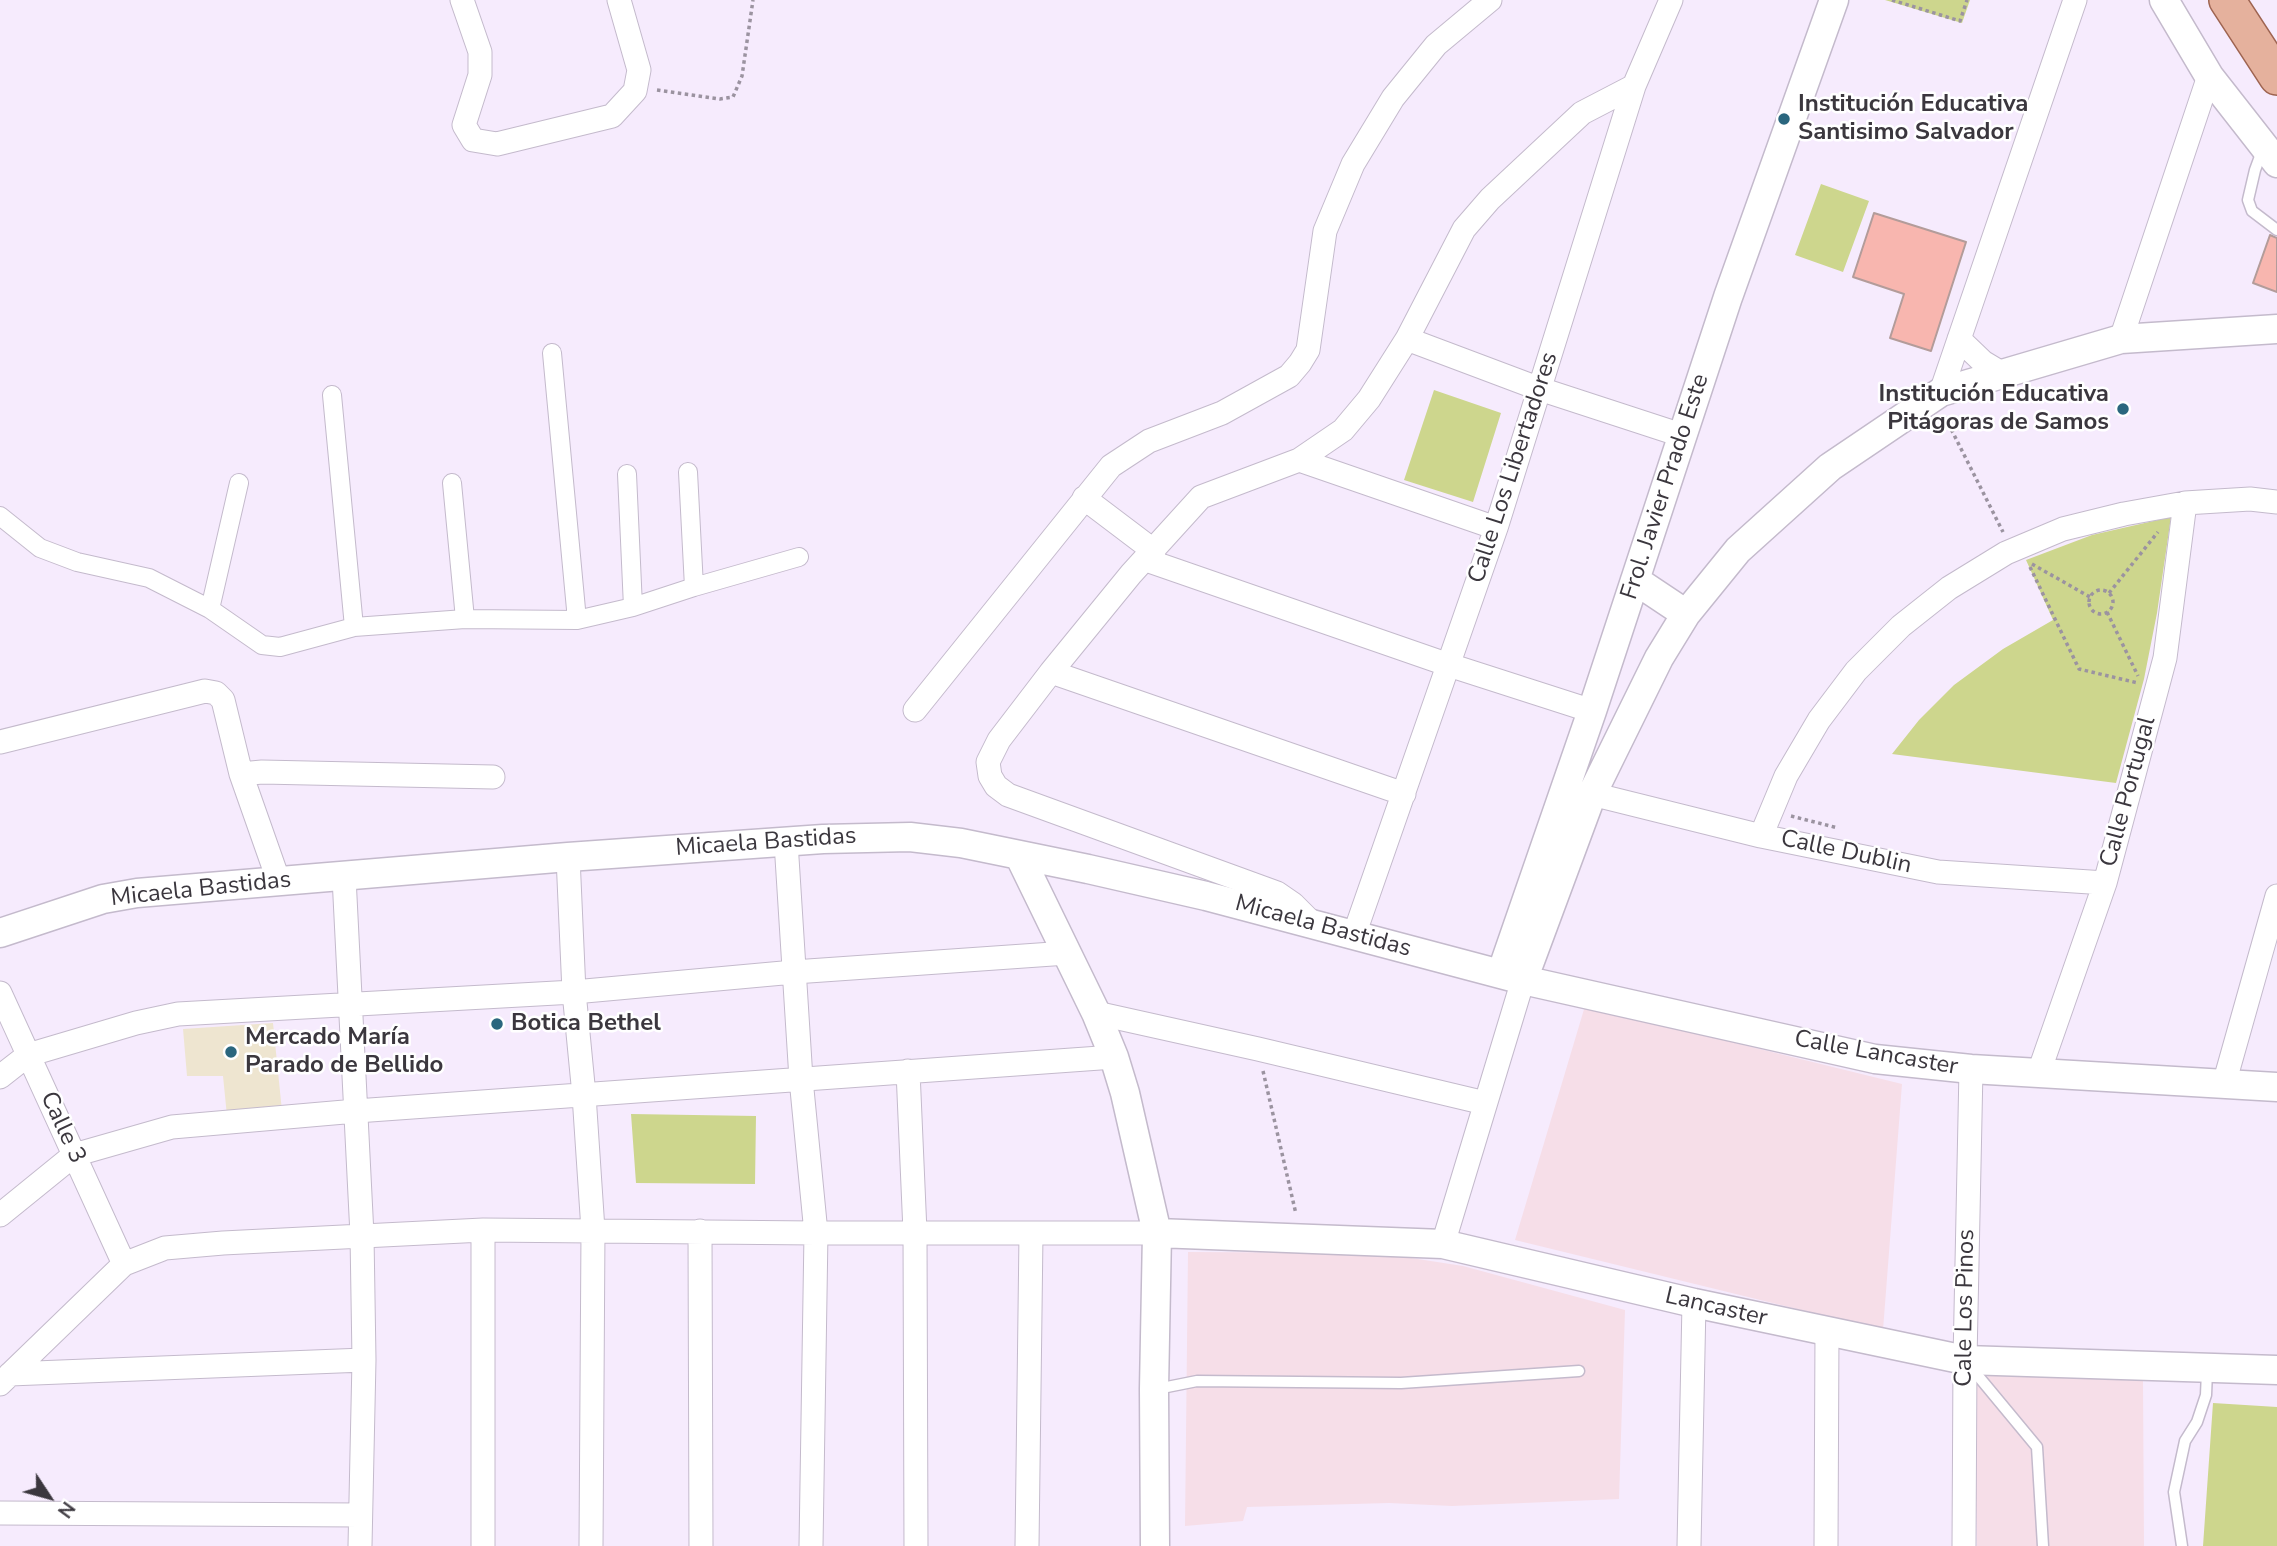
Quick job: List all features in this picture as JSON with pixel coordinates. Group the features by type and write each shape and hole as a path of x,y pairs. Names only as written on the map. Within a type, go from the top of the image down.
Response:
{"main road":[{"path":"2227,0 2277,77"}],"street":[{"path":"462,0 480,52 480,75 464,125 473,140 497,144 612,116 635,91 639,70 619,0"},
{"path":"915,709 1111,466 1149,441 1222,413 1289,376 1300,363 1308,350 1325,231 1353,164 1393,98 1436,46 1490,0"},
{"name":"Calle Los Libertadores","path":"1354,935 1496,528 1634,86 1671,0"},
{"name":"Frol. Javier Prado Este","path":"1512,977 1591,711 1728,297 1834,0"},
{"path":"1938,394 2075,0"},
{"path":"2164,0 2209,76 2270,155"},
{"path":"2121,339 2209,76"},
{"path":"1313,924 1293,904 1277,893 1007,795 996,786 990,776 988,762 999,740 1051,672 1131,574 1150,556 1200,497 1299,460 1343,430 1368,399 1407,339 1464,229 1490,198 1582,113 1634,86"},
{"path":"1443,1244 1485,1103 1512,977 1592,794 1660,658 1686,614 1738,550 1830,467 1938,394 2121,339 2277,329"},
{"path":"1407,339 1541,389 1684,436"},
{"path":"1959,339 1983,362 2003,374"},
{"path":"552,353 577,620"},
{"path":"332,395 355,627"},
{"path":"1299,460 1496,528"},
{"path":"688,472 694,587"},
{"path":"627,474 633,607"},
{"path":"210,609 239,483"},
{"path":"452,483 466,619"},
{"path":"1084,498 1150,556 1449,665 1591,711"},
{"path":"1761,836 1786,776 1819,720 1856,671 1901,626 1949,588 2012,550 2063,530 2124,514 2185,503 2250,499 2277,502"},
{"name":"Calle Portugal","path":"2039,1072 2105,883 2165,658 2185,503"},
{"path":"0,516 40,548 77,562 149,578 210,609 262,645 280,647 355,627 466,619 577,620 633,607 799,557"},
{"path":"1635,580 1686,614"},
{"path":"1051,672 1404,794"},
{"path":"0,742 205,691 216,693 223,700 241,774 279,882"},
{"path":"241,774 262,772 493,777"},
{"name":"Calle Dublin","path":"1592,794 1761,836 1938,872 2105,883"},
{"name":"Micaela Bastidas","path":"0,933 103,899 137,894 568,857 864,837 910,837 961,843 1206,896 1512,977"},
{"path":"786,842 801,1079 816,1233 811,1546"},
{"path":"1019,855 1096,1013 1114,1057 1125,1093 1157,1233 1155,1546"},
{"path":"568,857 574,992 593,1230 591,1546"},
{"path":"344,877 362,1235 364,1360 360,1546"},
{"path":"2224,1084 2273,921 2277,896"},
{"path":"0,1077 29,1055 136,1023 178,1014 574,992 794,972 1067,953"},
{"name":"Calle Lancaster","path":"1512,977 1875,1059 1971,1069 2277,1087"},
{"name":"Calle 3","path":"0,993 124,1264"},
{"path":"1096,1013 1485,1103"},
{"path":"0,1215 74,1155 172,1127 356,1111 1114,1057"},
{"name":"Cale Los Pinos","path":"1964,1546 1971,1069"},
{"path":"908,1071 915,1232 916,1546"},
{"path":"5,1379 124,1264 165,1248 483,1230 1157,1233"},
{"path":"483,1230 483,1546"},
{"path":"700,1231 701,1546"},
{"name":"Lancaster","path":"1157,1233 1443,1244 1694,1303 1965,1360 2277,1370"},
{"path":"1027,1546 1031,1234"},
{"path":"1689,1546 1694,1303"},
{"path":"1826,1546 1827,1332"},
{"path":"5,1379 364,1360"},
{"path":"0,1513 360,1515"}],"lane":[{"path":"2270,155 2255,170 2248,200 2252,211 2277,230"},
{"path":"1965,1360 2037,1447 2043,1546"},
{"path":"2182,1546 2174,1492 2185,1441 2197,1422 2206,1395 2208,1368"},
{"path":"1154,1389 1197,1381 1401,1382 1579,1370"}],"path":[{"path":"635,91 664,90 720,99 733,97 742,76 753,0"},
{"path":"1892,0 1960,21 1968,0"},
{"path":"1938,394 2012,550"},
{"path":"2109,593 2185,503"},
{"path":"2090,597 2028,561 2079,669 2142,683 2107,612"},
{"path":"2100,589 2109,593 2113,601 2112,607 2107,612 2095,612 2089,602 2090,597 2100,589"},
{"path":"1788,810 1788,816 1847,830"},
{"path":"1258,1049 1301,1239"}],"shaded area":[{"path":"1585,1006 1902,1084 1883,1330 1515,1240"},
{"name":"Mercado María Parado de Bellido","path":"273,1023 282,1111 227,1116 223,1076 187,1076 183,1029"},
{"path":"1188,1252 1379,1253 1463,1266 1625,1310 1619,1499 1452,1506 1389,1503 1247,1507 1243,1521 1185,1526"},
{"path":"1992,1373 2143,1381 2144,1546 1977,1546 1974,1386"}],"green space":[{"path":"1885,0 1970,0 1962,23"},
{"path":"1821,184 1869,201 1843,272 1795,255"},
{"path":"1434,390 1501,413 1473,502 1404,480"},
{"path":"2171,517 2144,679 2116,783 1892,754 1919,720 1954,685 2003,649 2053,620 2026,560 2092,535"},
{"path":"631,1114 756,1116 755,1184 636,1183"},
{"path":"2213,1403 2277,1407 2277,1546 2203,1546"}],"building":[{"path":"1874,213 1966,242 1931,351 1890,338 1904,294 1853,277"},
{"path":"2270,235 2277,238 2277,292 2253,283"}],"place":[{"name":"Institución Educativa Santisimo Salvador","path":"1784,119"},
{"name":"Institución Educativa Pitágoras de Samos","path":"2123,409"},
{"name":"Botica Bethel","path":"497,1024"},
{"name":"Mercado María Parado de Bellido","path":"231,1052"}]}
